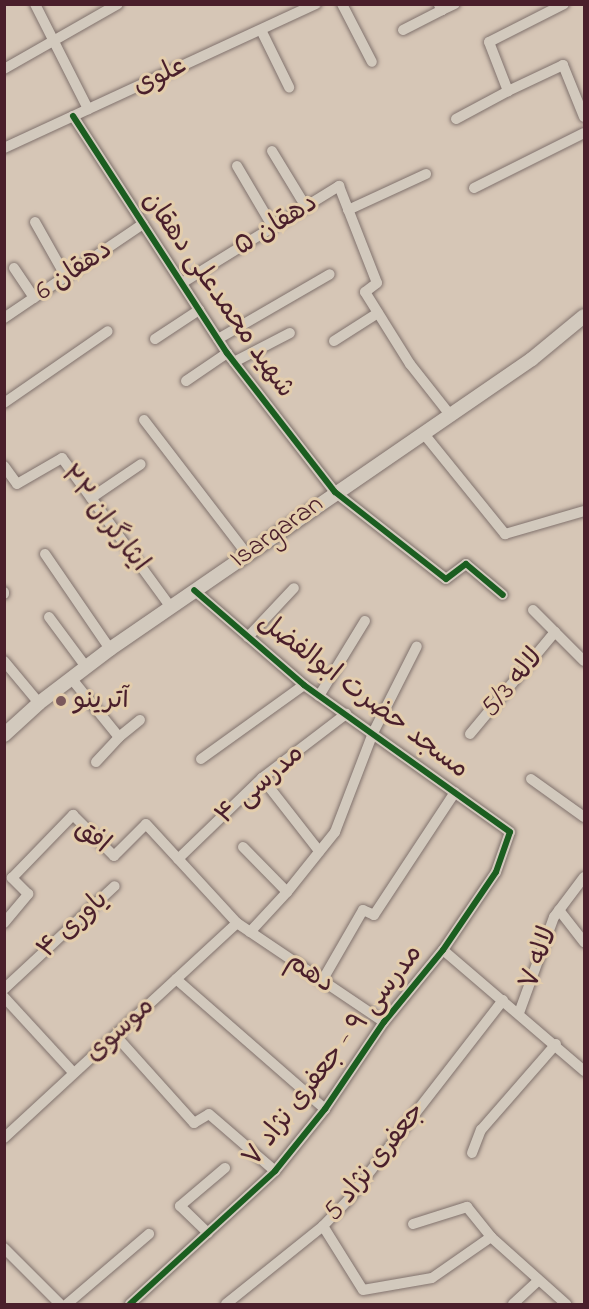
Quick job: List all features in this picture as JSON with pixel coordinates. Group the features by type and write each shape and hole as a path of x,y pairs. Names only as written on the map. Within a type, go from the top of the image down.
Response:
{"main road":[{"name":"Isargaran","path":"4,735 39,703 110,649 335,492 451,416 532,359 585,316"}],"street":[{"path":"35,4 88,110"},
{"path":"4,69 118,4"},
{"name":"علوی","path":"4,148 316,4"},
{"path":"342,4 372,62"},
{"path":"403,30 440,7 455,4"},
{"path":"508,91 489,42 564,4"},
{"path":"261,30 289,87"},
{"path":"456,118 563,64 585,117"},
{"name":"شهید محمدعلی دهقان","path":"73,116 218,339 335,492 446,579 466,564 503,595"},
{"path":"474,188 585,132"},
{"path":"272,151 306,207"},
{"path":"237,166 273,227"},
{"path":"426,174 348,210 377,284 365,292 410,364 451,416"},
{"name":"دهقان ۵","path":"182,284 339,186 348,210"},
{"path":"35,222 66,277"},
{"name":"دهقان 6","path":"4,318 143,224"},
{"path":"14,267 34,298"},
{"path":"218,339 330,274"},
{"path":"155,339 199,310"},
{"path":"334,340 378,313"},
{"path":"4,403 108,331"},
{"path":"186,381 231,357 290,333"},
{"path":"144,420 246,553"},
{"path":"424,434 505,534 585,511"},
{"name":"ایثارگران ۲۲","path":"4,466 16,484 62,458 170,606"},
{"path":"91,498 141,464"},
{"path":"45,554 110,649"},
{"path":"248,637 294,588"},
{"name":"مسجد حضرت ابوالفضل","path":"194,590 319,696 510,832"},
{"path":"533,610 585,661"},
{"path":"49,617 86,667"},
{"path":"319,696 365,621"},
{"name":"لاله 5/3","path":"470,734 555,632"},
{"path":"373,733 417,646"},
{"path":"4,661 39,703"},
{"path":"71,678 119,736"},
{"path":"201,759 304,684"},
{"name":"مدرسی ۴","path":"178,859 262,778 346,714"},
{"path":"96,762 119,736 140,720"},
{"name":"مسجد حضرت ابوالفضل","path":"250,932 287,892 334,832 373,733"},
{"path":"262,778 319,851"},
{"path":"531,779 585,817"},
{"path":"322,981 363,910 374,915 455,792"},
{"name":"افق","path":"4,923 28,894 12,878 73,815 114,856 146,824 237,923"},
{"name":"مدرسی ۹ - جعفری نژاد ۷","path":"130,1305 274,1171 325,1109 384,1022 443,950 496,872 510,832"},
{"path":"243,846 287,892"},
{"name":"لاله ۷","path":"519,1013 554,917 585,877"},
{"name":"یاوری ۴","path":"4,989 115,886"},
{"path":"559,910 585,942"},
{"name":"دهم","path":"237,923 384,1022"},
{"name":"موسوی","path":"4,1138 237,923"},
{"path":"443,950 585,1071"},
{"path":"176,979 325,1109"},
{"path":"4,997 73,1072"},
{"name":"جعفری نژاد 5","path":"226,1305 323,1226 348,1200 503,1000"},
{"path":"116,1036 194,1123 209,1114 274,1171"},
{"path":"472,1153 481,1130 556,1044"},
{"path":"208,1233 180,1206 225,1168"},
{"path":"413,1224 467,1207 491,1237 566,1305"},
{"path":"323,1226 363,1290 432,1278 491,1237"},
{"path":"67,1305 149,1234"},
{"path":"4,1248 60,1305"},
{"path":"513,1305 538,1281"}],"cycle path":[{"path":"73,116 227,353 335,492 446,579 466,564 503,595"},
{"path":"130,1304 275,1171 325,1109 384,1022 443,950 496,872 510,832 304,685 194,590"}],"place":[{"name":"آترینو","path":"61,701"}]}
